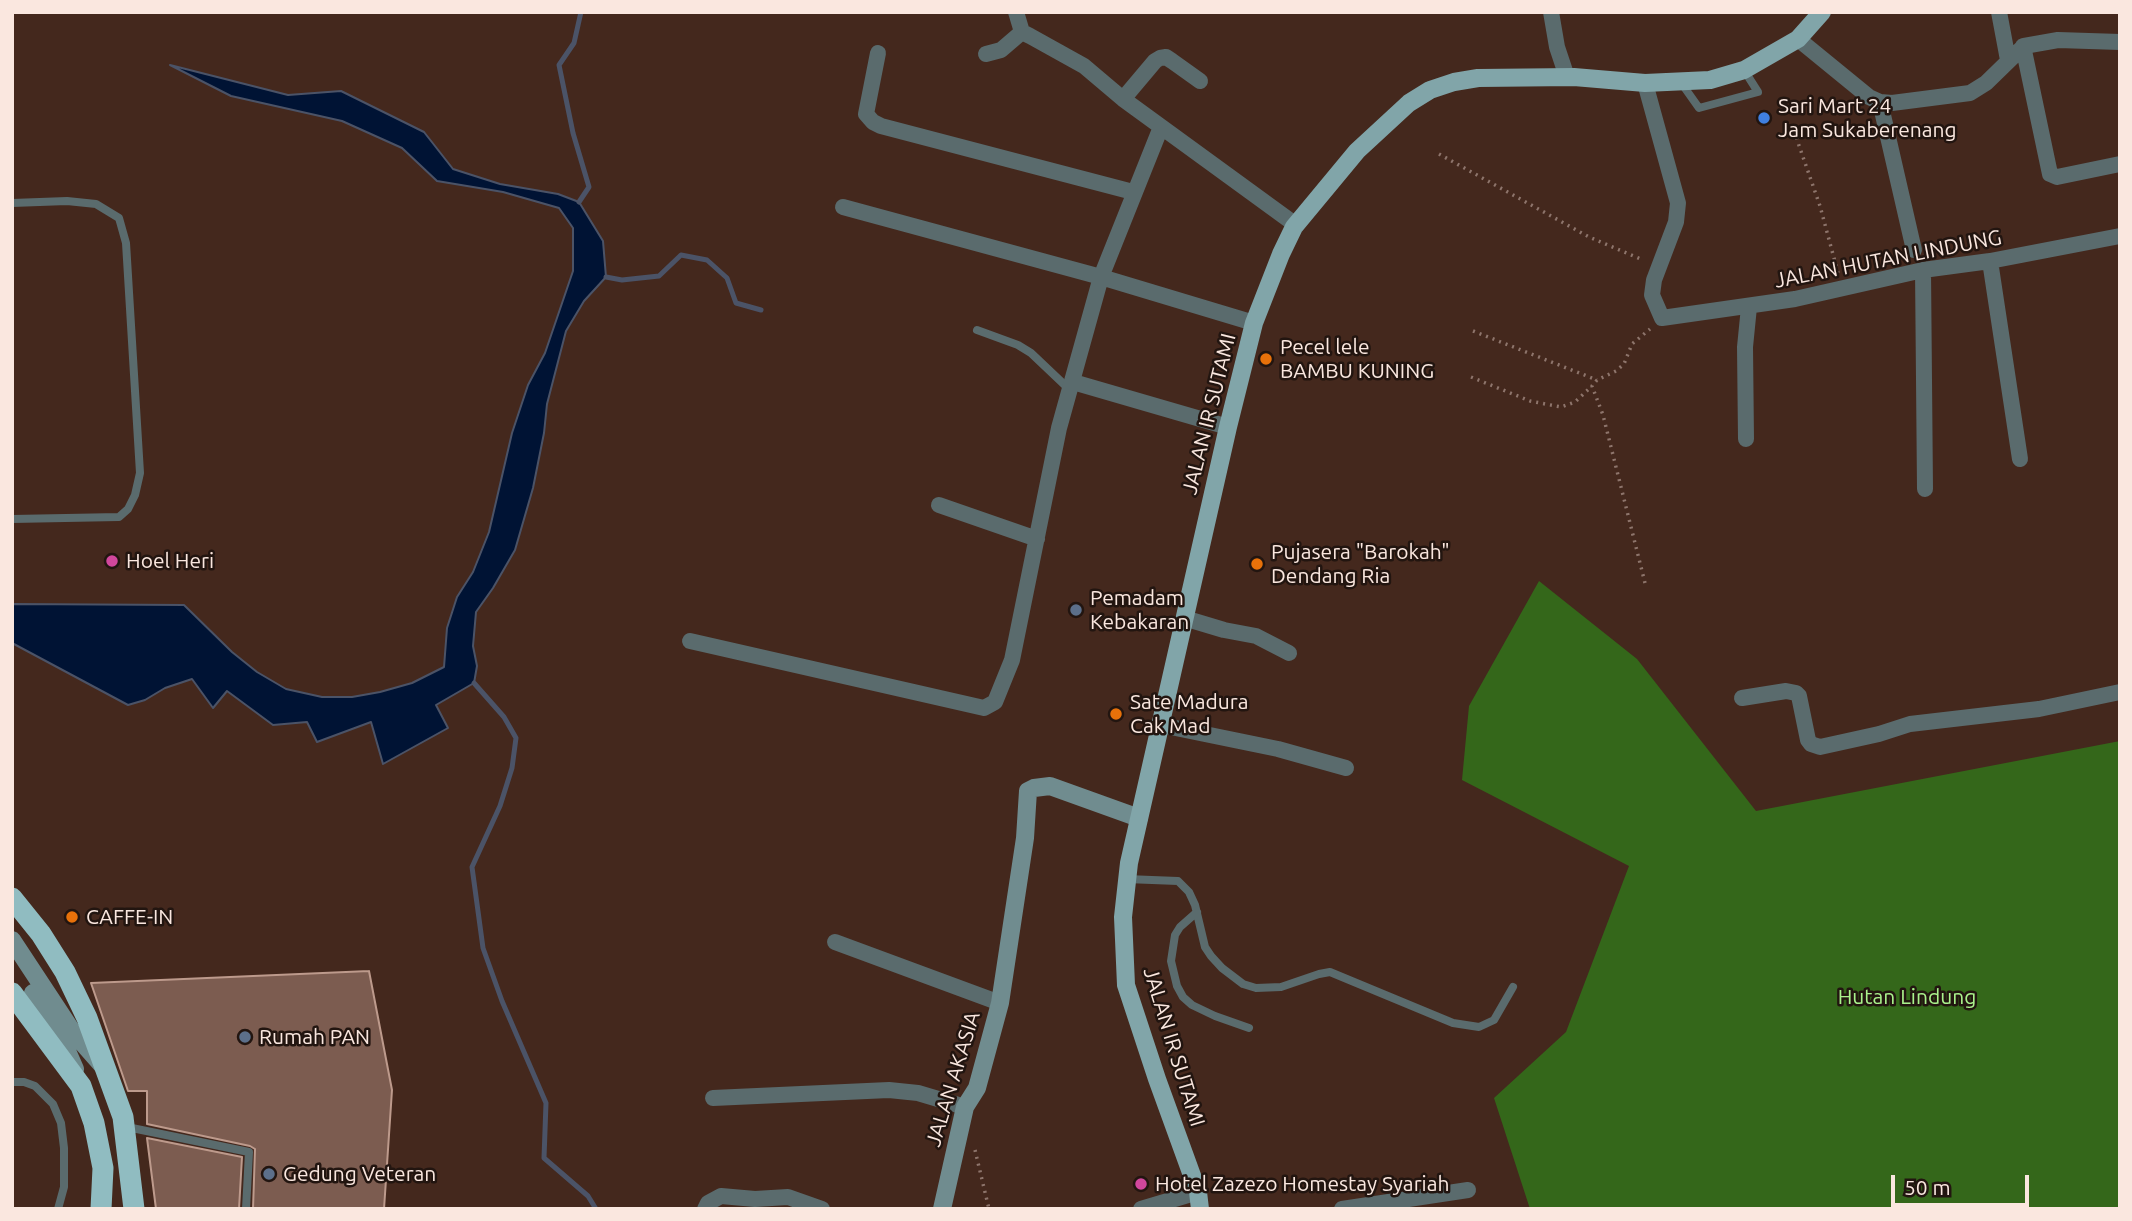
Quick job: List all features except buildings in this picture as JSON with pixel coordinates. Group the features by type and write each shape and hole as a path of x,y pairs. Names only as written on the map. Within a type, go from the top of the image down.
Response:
{"highway":[{"path":"12,898 41,934 65,972 87,1018 124,1127 134,1209"},
{"path":"12,993 81,1086 94,1123 103,1168 101,1209"}],"main road":[{"name":"JALAN IR SUTAMI","path":"1199,1200 1126,985 1122,916 1126,879 1139,818 1254,323 1281,254 1296,225 1357,151 1409,103 1430,90 1478,78 1567,77 1645,83 1710,80 1744,70 1798,39 1822,12"}],"street":[{"path":"1016,12 1022,33 1084,66 1123,99 1296,225"},
{"path":"1550,12 1567,77"},
{"path":"1999,12 2008,60"},
{"path":"986,54 1001,50 1022,33"},
{"path":"1798,39 1869,97 1892,103 1970,93 1986,83 2023,47 2058,40 2120,41"},
{"path":"2023,47 2050,174 2057,177 2120,164"},
{"path":"878,53 866,114 873,122 1133,192"},
{"path":"1123,99 1160,58 1166,57 1200,81"},
{"path":"1645,83 1678,203 1676,222 1658,265 1652,295 1662,318"},
{"path":"1880,102 1914,250"},
{"path":"690,641 984,708 995,702 1012,660 1059,428 1101,277 1161,127"},
{"path":"843,207 1101,277 1254,323"},
{"name":"JALAN HUTAN LINDUNG","path":"1662,318 1749,307 1923,270 1990,261 2120,236"},
{"path":"1990,261 2020,459"},
{"path":"1923,270 1925,489"},
{"path":"1746,439 1745,347 1749,307"},
{"path":"1072,386 1228,427"},
{"path":"939,506 1037,539"},
{"path":"1184,618 1263,638 1289,653"},
{"path":"1742,698 1786,691 1796,693 1799,696 1808,740 1820,747 1910,724 2039,709 2120,692"},
{"path":"1161,725 1278,749 1346,768"},
{"name":"JALAN AKASIA","path":"942,1209 965,1107 977,1088 1000,1003 1026,838 1028,792 1034,788 1050,786 1139,818"},
{"path":"12,940 72,1031 103,1067"},
{"path":"835,942 1000,1003"},
{"path":"12,961 61,1037 81,1086"},
{"path":"713,1098 889,1090 918,1093 965,1107"},
{"path":"1342,1209 1468,1190"},
{"path":"705,1209 708,1203 721,1196 755,1199 788,1197 822,1209"},
{"path":"1141,1209 1199,1200"}],"lane":[{"path":"1681,82 1699,107 1758,92 1744,70"},
{"path":"12,202 67,201 96,204 119,218 126,243 140,473 128,509 119,517 12,519"},
{"path":"977,330 1025,349 1072,386"},
{"path":"1126,879 1178,881 1189,892 1205,947 1211,956 1243,984 1256,988 1281,987 1330,972 1453,1023 1479,1027 1494,1020 1513,987"},
{"path":"1197,912 1175,935 1171,961 1177,986 1183,997 1192,1004 1215,1016 1249,1028"},
{"path":"12,1083 24,1082 35,1086 53,1104 61,1123 65,1187 58,1209"},
{"path":"124,1127 249,1152 246,1209"}],"path":[{"path":"1794,131 1820,206 1842,289"},
{"path":"1439,154 1589,237 1658,265"},
{"path":"1471,377 1530,401 1561,407 1575,402 1597,380 1624,364 1632,344 1662,318"},
{"path":"1473,331 1597,380"},
{"path":"1592,386 1603,415 1646,583"},
{"path":"974,1145 989,1209"}],"green space":[{"name":"Hutan Lindung","path":"1539,581 1637,659 1756,811 2120,741 2120,1209 1530,1209 1494,1098 1566,1032 1629,866 1462,780 1469,706"}],"water":[{"path":"170,65 288,95 341,91 424,132 453,169 500,184 558,194 579,202 603,241 606,277 584,301 566,331 547,404 533,488 515,550 476,612 473,646 477,666 474,683 436,705 448,728 383,764 371,722 317,742 307,722 273,725 227,691 213,708 192,679 128,705 12,643 12,604 184,605 232,652 257,672 286,689 322,697 352,697 380,692 412,683 444,667 447,628 457,597 473,572 489,532 512,433 528,385 545,353 573,271 573,228 559,208 503,192 437,181 402,148 342,121 231,96"}],"waterway":[{"path":"579,202 589,187 573,133 559,65 574,43 581,12"},
{"path":"606,277 622,280 659,276 681,255 707,260 727,278 736,303 761,310"},
{"path":"474,683 504,717 516,738 512,768 500,806 472,867 483,948 502,1001 546,1103 544,1158 588,1196 596,1209"}],"place":[{"name":"Sari Mart 24 Jam Sukaberenang","path":"1764,118"},
{"name":"Pecel lele BAMBU KUNING","path":"1266,359"},
{"name":"Hoel Heri","path":"112,561"},
{"name":"Pujasera \"Barokah\" Dendang Ria","path":"1257,564"},
{"name":"Pemadam Kebakaran","path":"1076,610"},
{"name":"Sate Madura Cak Mad","path":"1116,714"},
{"name":"CAFFE-IN","path":"72,917"},
{"name":"Rumah PAN","path":"245,1037"},
{"name":"Gedung Veteran","path":"269,1174"},
{"name":"Hotel Zazezo Homestay Syariah","path":"1141,1184"}]}
